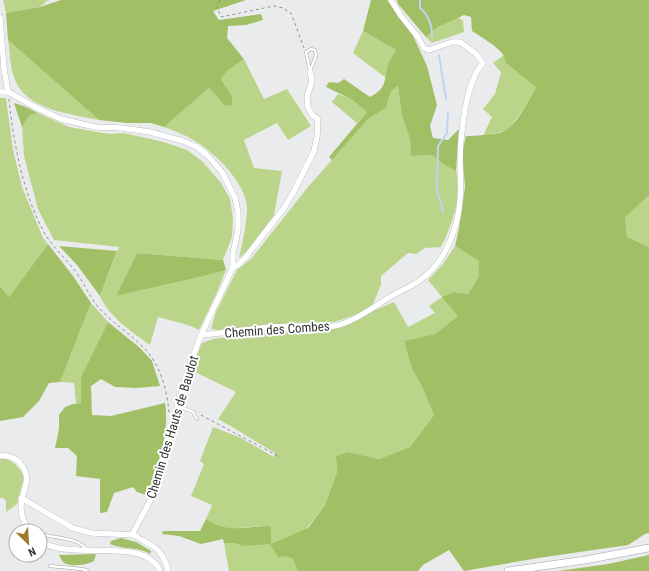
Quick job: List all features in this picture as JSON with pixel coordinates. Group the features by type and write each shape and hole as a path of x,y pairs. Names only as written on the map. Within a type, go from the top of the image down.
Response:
{"street":[{"name":"Chemin des Combes","path":"201,335 271,327 334,326 361,315 420,280 434,268 444,254 455,230 460,199 461,134 471,84 478,69 484,63 475,53 460,42 452,42 429,50 424,48 414,32 401,16 392,0"},
{"path":"0,17 4,69 8,92"},
{"path":"0,92 8,92 61,119 95,127 121,128 150,132 183,141 197,147 207,155 222,172 235,198 238,212 238,230 233,253 233,267 238,265 245,258 284,208 314,151 317,138 318,119 312,115 308,107 307,96 312,81 310,71"},
{"name":"Chemin des Hauts de Baudot","path":"135,535 133,533 154,492 188,367 201,335 233,267"},
{"path":"0,456 7,455 12,457 25,471 27,478 26,485 21,498 21,510 25,523"},
{"path":"21,498 73,528 91,533 135,535 154,547 161,555 168,571"},
{"path":"48,546 144,554 158,566 160,571"},
{"path":"508,571 584,560 649,548"}],"lane":[{"path":"311,49 315,50 316,56 310,71 306,52 311,49"},
{"path":"178,406 193,412 197,419"},
{"path":"48,536 76,541 82,544 86,550"},
{"path":"50,566 76,568 88,571"}],"path":[{"path":"220,0 217,7 221,17 274,6 283,8 291,13 306,52"},
{"path":"8,92 20,165 25,186 38,220 54,247 74,270 108,319 143,347 154,360 168,398 169,414"},
{"path":"193,412 232,430 278,456"}],"green space":[{"path":"3,0 50,0 40,7 6,13"},
{"path":"61,0 246,0 213,11 219,20 261,14 263,20 246,25 228,26 227,38 244,59 227,71 221,79 232,96 232,105 225,106 209,88 164,127 151,123 127,123 99,120 8,40 6,13 40,7"},
{"path":"371,0 387,0 413,36 427,66 437,105 430,126 433,138 448,140 459,129 456,171 443,164 432,155 411,156 410,139 402,116 398,86 391,91 386,108 368,119 332,160 329,157 367,112 351,99 326,87 329,82 338,83 344,79 370,97 375,94 384,84 388,65 396,50 363,31"},
{"path":"397,0 649,0 649,195 625,218 627,237 649,247 649,533 628,545 538,558 464,571 449,550 423,565 418,571 299,571 297,570 293,559 285,556 278,557 270,544 242,546 235,543 224,543 223,539 201,544 179,536 162,534 163,531 200,531 206,519 214,524 230,528 271,526 271,544 308,528 325,505 337,472 336,456 348,452 379,459 410,447 434,415 422,387 412,369 404,341 435,334 458,316 442,297 454,292 468,294 479,276 479,261 455,246 465,187 462,152 466,136 500,133 508,129 520,115 536,87 505,62 505,58 502,53 490,42 472,31 471,17 464,15 438,27 426,37 398,4"},
{"path":"458,17 463,21 464,32 432,43 426,37 438,27"},
{"path":"363,31 396,50 389,64 386,78 353,53"},
{"path":"8,40 99,120 50,109 38,104 28,97 19,88 14,77"},
{"path":"504,55 536,87 524,109 508,130 483,136 492,117 483,109 495,94 501,72 493,63"},
{"path":"244,59 264,99 287,89 311,126 288,140 277,123 244,140 254,168 282,171 274,215 246,252 239,258 247,217 247,206 241,187 228,169 212,153 188,137 164,127 209,88 225,106 232,96 221,79 227,71"},
{"path":"398,86 402,116 410,139 411,156 432,155 443,164 456,171 458,185 457,202 450,226 441,247 425,248 416,254 408,253 381,276 381,284 373,304 359,314 334,322 290,323 218,330 211,329 216,312 237,270 251,259 308,187 368,119 386,108 391,91"},
{"path":"338,94 351,99 367,112 357,123 332,102"},
{"path":"0,98 6,98 13,150 22,187 43,238 48,244 9,297 0,286"},
{"path":"14,103 38,113 29,116 22,127"},
{"path":"38,113 69,127 109,134 123,133 160,141 187,150 203,162 221,183 230,199 233,219 232,237 223,260 137,253 116,296 226,270 199,330 188,325 158,317 150,345 115,317 104,304 100,296 119,247 54,240 38,209 24,156 22,127 29,116"},
{"path":"649,195 649,247 627,237 625,218"},
{"path":"48,244 73,276 91,303 60,382 49,383 39,401 23,417 0,421 0,286 9,297"},
{"path":"59,246 117,251 100,296 77,265"},
{"path":"455,246 479,261 479,276 468,294 454,292 458,316 435,334 404,341 412,369 422,387 434,415 410,447 379,459 348,452 336,456 337,472 325,505 285,556 293,559 297,570 299,571 229,571 224,543 235,543 242,546 271,526 230,528 214,524 206,519 212,505 191,496 204,464 200,461 213,427 241,438 274,457 275,453 218,419 236,392 191,370 202,343 213,339 260,332 331,329 360,319 373,311 394,302 408,327 435,313 429,306 442,297 428,280 443,264"},
{"path":"137,253 223,260 226,270 116,296"},
{"path":"91,303 108,322 81,377 81,403 76,403 74,383 60,382"},
{"path":"108,322 140,348 152,361 160,386 136,388 115,387 101,379 91,386 92,415 111,416 165,403 166,426 162,450 149,496 137,492 133,487 114,493 107,512 100,513 100,479 76,476 77,456 68,448 55,448 59,429 59,415 65,407 81,403 81,377"},
{"path":"0,458 15,464 24,477 17,504 6,512 6,501 3,498 0,498"},
{"path":"121,538 136,542 151,551 150,554 141,550 110,544 111,541"},
{"path":"96,554 94,561 87,564 78,565 69,565 65,563 59,555"},
{"path":"649,555 649,571 558,571 608,564"}],"waterway":[{"path":"420,0 420,8 428,17 431,25 432,37"},
{"path":"439,55 446,99"},
{"path":"443,211 437,190 438,146 447,133 448,112"}]}
